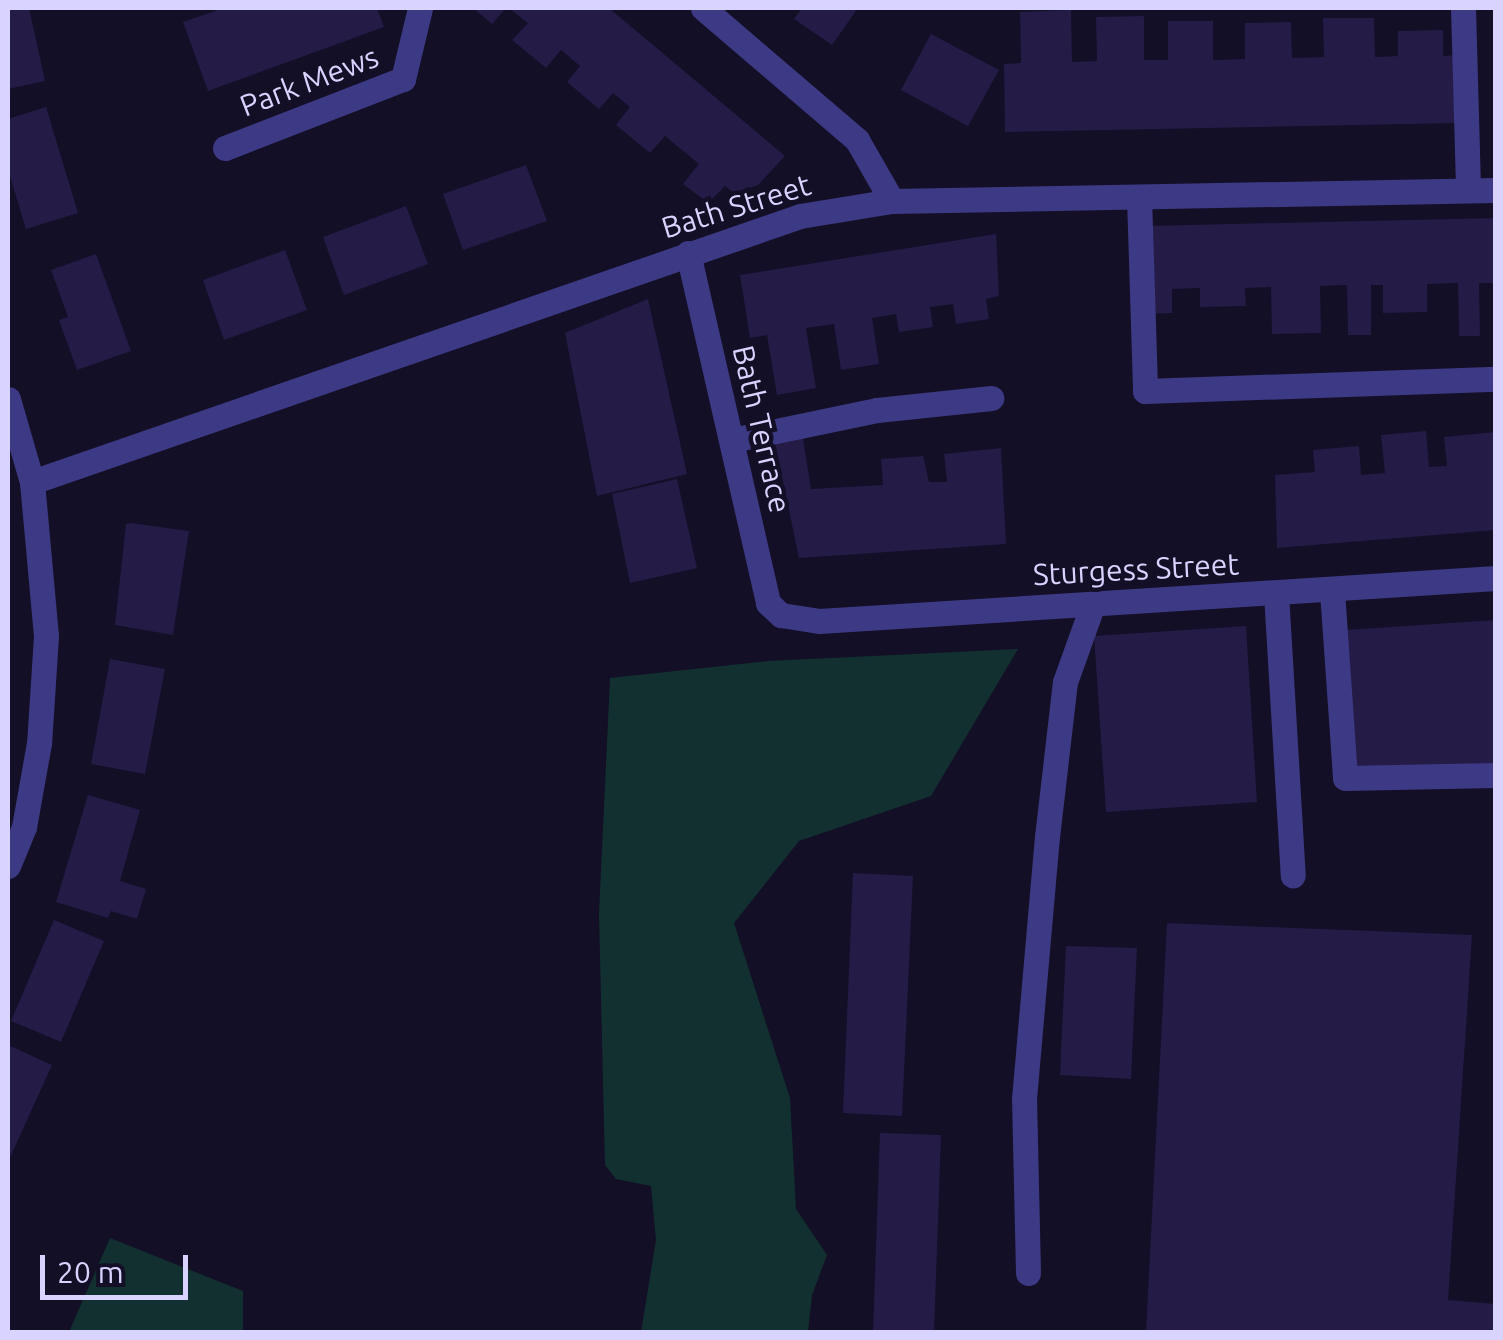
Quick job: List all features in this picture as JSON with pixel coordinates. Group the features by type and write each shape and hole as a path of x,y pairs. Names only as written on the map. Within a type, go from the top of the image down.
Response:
{"street":[{"name":"Park Mews","path":"225,148 403,79 420,8"},
{"path":"703,8 857,140 892,202"},
{"path":"1463,8 1468,190"},
{"name":"Bath Street","path":"32,482 800,216 892,202 1496,190"},
{"path":"1139,197 1145,391 1496,379"},
{"name":"Bath Terrace","path":"688,252 768,602 782,615"},
{"path":"8,398 32,482 46,636 39,743 24,826 8,866"},
{"path":"732,440 877,410 991,398"},
{"name":"Sturgess Street","path":"782,615 819,621 1496,578"},
{"path":"1332,591 1345,778 1496,775"},
{"path":"1276,593 1293,875"},
{"path":"1028,1273 1024,1099 1046,837 1065,682 1093,604"}],"green space":[{"path":"1018,649 931,796 799,841 734,923 790,1098 796,1209 827,1255 812,1295 808,1332 641,1332 656,1240 651,1186 616,1179 605,1165 599,914 610,678 768,661"},
{"path":"110,1238 243,1291 243,1332 69,1332"}],"building":[{"path":"8,8 29,8 45,81 8,89"},
{"path":"224,8 377,8 384,27 208,91 183,22"},
{"path":"473,8 506,8 492,24"},
{"path":"509,8 609,8 785,156 758,185 734,193 725,186 708,203 683,184 699,164 665,136 650,153 616,125 630,107 613,93 599,109 567,82 580,66 561,50 546,68 512,40 528,23"},
{"path":"802,8 858,8 832,45 794,19"},
{"path":"1071,10 1072,62 1097,61 1096,17 1144,16 1144,60 1168,60 1168,21 1213,21 1213,60 1245,59 1245,23 1291,22 1292,58 1324,57 1323,18 1374,18 1375,57 1398,56 1398,31 1443,30 1443,56 1456,55 1457,123 1005,132 1004,64 1021,63 1020,12"},
{"path":"931,34 999,70 968,126 901,90"},
{"path":"46,107 78,213 26,229 8,170 8,119"},
{"path":"526,165 547,221 463,250 443,194"},
{"path":"406,206 428,264 344,295 323,237"},
{"path":"1496,218 1496,283 1479,283 1480,336 1459,336 1458,283 1427,284 1427,312 1383,313 1383,285 1371,285 1371,335 1348,335 1347,285 1320,286 1321,333 1272,334 1271,287 1245,288 1246,306 1200,307 1200,288 1172,289 1172,313 1147,314 1145,226"},
{"path":"996,234 999,296 986,299 989,319 956,324 953,304 930,307 933,327 899,332 896,314 872,318 879,364 841,370 834,324 806,328 816,388 777,395 767,335 750,338 740,275"},
{"path":"285,250 307,310 224,340 203,280"},
{"path":"96,254 131,351 77,370 59,320 68,317 51,270"},
{"path":"648,299 687,474 597,496 565,333"},
{"path":"1426,431 1429,467 1447,466 1444,437 1496,432 1496,530 1277,548 1275,475 1315,472 1313,450 1359,446 1361,475 1385,473 1381,435"},
{"path":"802,432 811,489 883,485 881,459 923,456 929,482 947,482 944,454 1001,448 1006,544 799,558 774,438"},
{"path":"677,479 697,568 630,583 612,494"},
{"path":"126,524 189,531 173,635 115,625"},
{"path":"1496,620 1496,763 1356,770 1345,630"},
{"path":"1246,626 1257,802 1106,812 1094,636"},
{"path":"110,659 165,669 145,774 91,764"},
{"path":"88,795 140,810 120,881 146,889 137,919 111,911 108,918 56,902"},
{"path":"853,873 913,876 902,1116 843,1113"},
{"path":"54,920 104,941 61,1042 11,1021"},
{"path":"1167,923 1472,935 1448,1300 1496,1304 1496,1332 1146,1332"},
{"path":"1066,946 1137,948 1131,1079 1060,1075"},
{"path":"8,1045 52,1065 8,1162"},
{"path":"880,1133 941,1135 934,1332 873,1332"}]}
